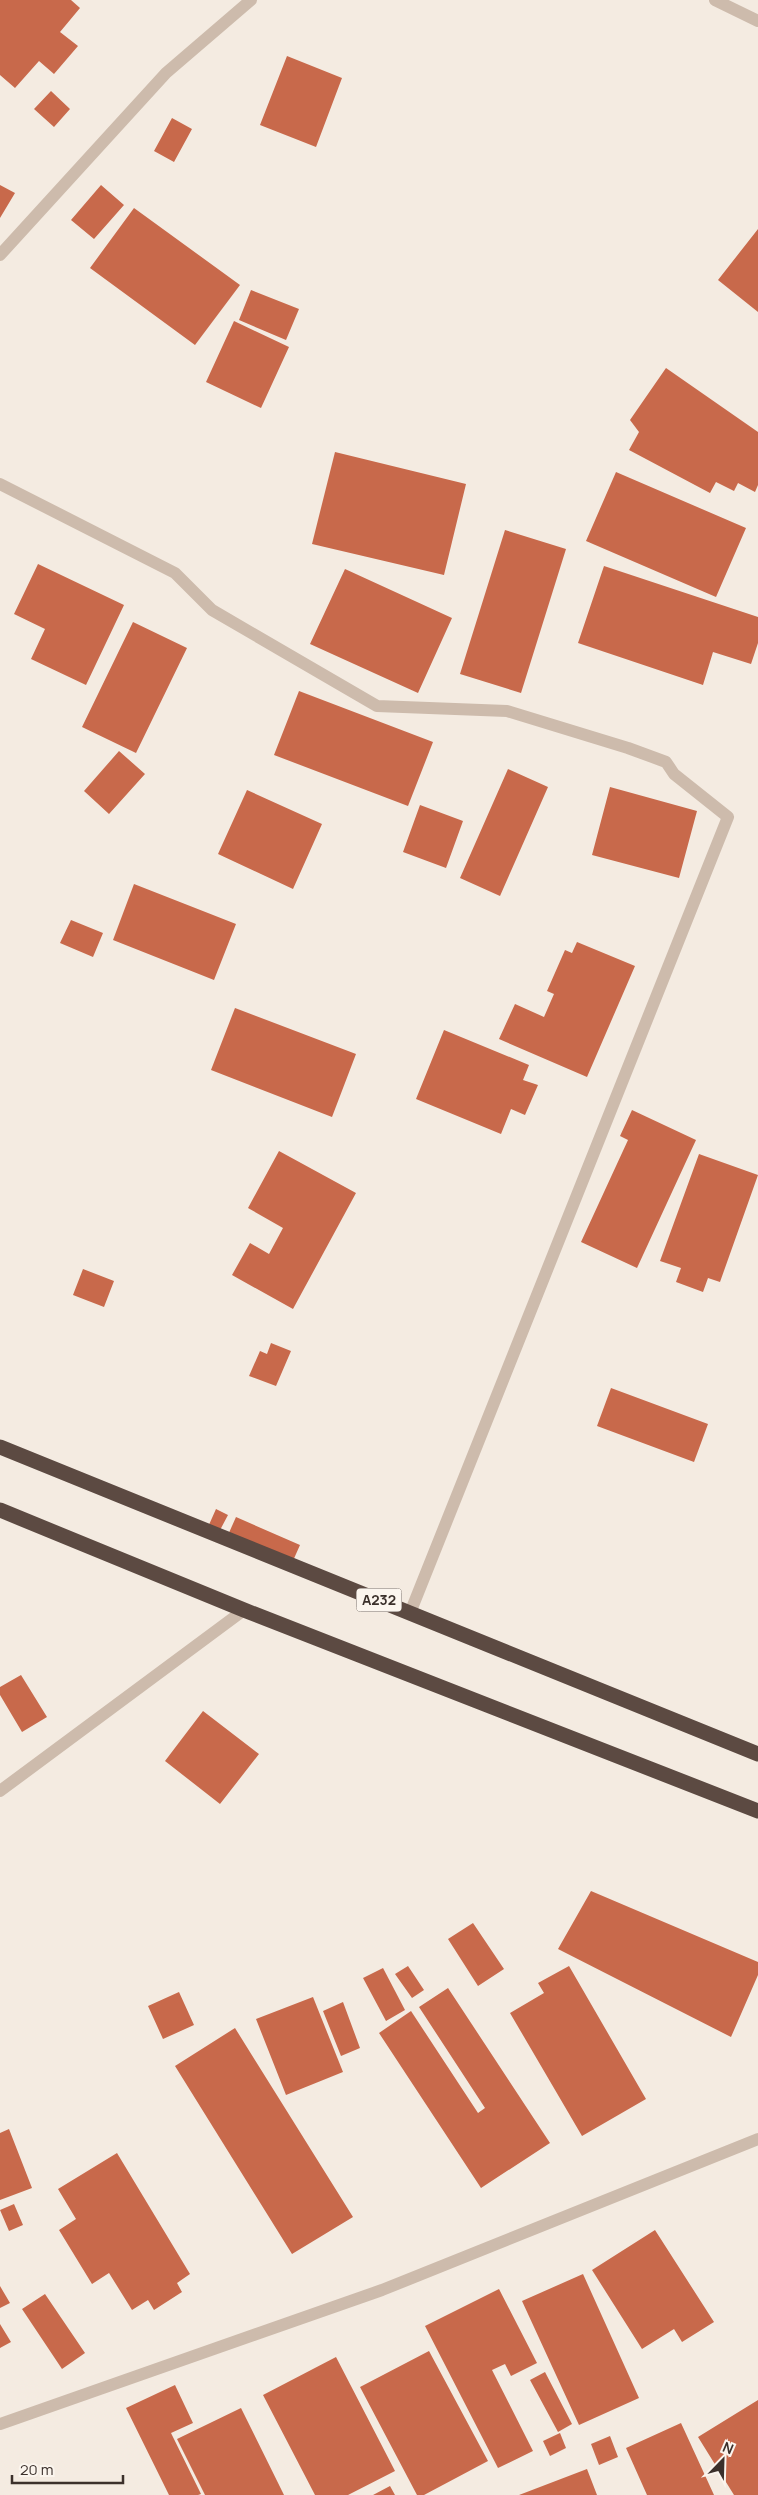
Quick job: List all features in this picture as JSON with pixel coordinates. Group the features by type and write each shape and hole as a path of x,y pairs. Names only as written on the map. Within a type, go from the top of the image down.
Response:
{"highway":[{"name":"A232","path":"0,1447 758,1754"},
{"path":"0,1510 244,1610 758,1811"}],"street":[{"path":"0,256 166,73 251,0"},
{"path":"715,0 758,21"},
{"path":"0,484 175,573 212,610 377,706 507,711 628,748 666,762 674,774 728,817 410,1613"},
{"path":"0,1791 244,1610"},
{"path":"0,2424 382,2290 758,2139"}],"building":[{"path":"0,0 71,0 80,8 60,32 78,46 54,74 39,61 15,88 0,75"},
{"path":"287,56 342,78 316,147 260,125"},
{"path":"51,91 70,109 54,127 34,109"},
{"path":"172,118 192,129 174,162 154,151"},
{"path":"0,185 15,193 0,218"},
{"path":"101,185 124,205 94,239 71,220"},
{"path":"134,208 240,285 195,345 90,268"},
{"path":"758,229 758,312 718,280"},
{"path":"251,290 299,309 286,340 239,320"},
{"path":"234,321 289,347 261,408 206,382"},
{"path":"666,368 758,432 758,485 755,492 738,483 734,491 716,482 710,493 629,450 639,432 630,420"},
{"path":"335,452 466,484 444,575 312,544"},
{"path":"616,472 746,528 716,597 586,541"},
{"path":"505,530 566,549 521,693 460,674"},
{"path":"38,564 124,605 86,685 31,659 45,629 14,614"},
{"path":"604,566 758,617 758,643 751,664 713,652 703,685 578,643"},
{"path":"345,569 452,618 418,693 310,644"},
{"path":"133,622 187,648 136,753 82,727"},
{"path":"299,691 433,742 408,806 274,755"},
{"path":"119,751 145,774 109,814 84,791"},
{"path":"508,769 548,787 500,896 460,878"},
{"path":"610,787 697,811 679,878 592,855"},
{"path":"247,790 322,824 293,889 218,854"},
{"path":"420,805 463,821 446,868 403,852"},
{"path":"134,884 236,924 214,980 113,940"},
{"path":"71,920 103,933 93,957 60,943"},
{"path":"577,942 635,966 587,1077 499,1039 515,1004 544,1017 554,994 547,991 565,950 572,953"},
{"path":"235,1008 356,1054 332,1117 211,1070"},
{"path":"444,1030 529,1065 523,1080 538,1085 525,1115 511,1109 501,1134 416,1099"},
{"path":"632,1110 696,1140 637,1268 581,1242 628,1140 620,1136"},
{"path":"279,1151 356,1193 293,1309 232,1275 250,1243 269,1254 283,1228 248,1208"},
{"path":"699,1154 758,1175 720,1282 708,1278 703,1292 676,1282 681,1268 660,1261"},
{"path":"83,1269 114,1281 104,1307 73,1295"},
{"path":"271,1343 291,1351 276,1386 249,1376 260,1351 267,1354"},
{"path":"611,1388 708,1424 694,1462 597,1426"},
{"path":"216,1509 228,1515 219,1532 208,1527"},
{"path":"236,1517 300,1545 292,1563 228,1535"},
{"path":"21,1675 47,1717 22,1732 0,1695 0,1687"},
{"path":"203,1711 259,1754 220,1804 165,1761"},
{"path":"591,1891 758,1962 758,1975 731,2037 558,1949"},
{"path":"473,1923 504,1969 478,1986 448,1939"},
{"path":"408,1966 424,1990 412,1998 395,1974"},
{"path":"569,1966 646,2099 582,2136 510,2013 544,1993 538,1983"},
{"path":"383,1968 405,2010 386,2021 363,1978"},
{"path":"448,1988 550,2143 481,2188 379,2033 411,2011 478,2113 485,2108 419,2007"},
{"path":"179,1992 194,2025 163,2039 148,2006"},
{"path":"313,1997 343,2072 286,2095 256,2019"},
{"path":"343,2002 360,2048 341,2056 323,2011"},
{"path":"235,2028 353,2217 292,2254 175,2066"},
{"path":"9,2129 32,2188 0,2200 0,2133"},
{"path":"117,2153 190,2274 177,2283 182,2292 154,2310 148,2300 132,2310 109,2273 92,2284 59,2230 76,2219 58,2189"},
{"path":"14,2204 23,2225 9,2231 0,2210"},
{"path":"655,2230 714,2322 682,2342 674,2329 642,2349 592,2270"},
{"path":"583,2274 639,2398 579,2425 522,2301"},
{"path":"0,2286 10,2303 0,2308"},
{"path":"499,2289 537,2363 511,2376 505,2364 492,2370 533,2451 498,2468 425,2326"},
{"path":"45,2294 85,2353 62,2369 22,2309"},
{"path":"0,2324 11,2342 0,2348"},
{"path":"429,2351 488,2461 424,2495 417,2495 360,2387"},
{"path":"336,2357 395,2471 348,2495 315,2495 263,2395"},
{"path":"545,2372 572,2424 558,2432 530,2380"},
{"path":"175,2385 193,2423 171,2433 201,2494 198,2495 169,2495 126,2408"},
{"path":"758,2400 758,2495 734,2495 698,2437"},
{"path":"241,2408 284,2495 205,2495 177,2439"},
{"path":"681,2423 714,2495 647,2495 626,2448"},
{"path":"560,2433 566,2448 550,2456 543,2441"},
{"path":"610,2436 618,2457 599,2465 591,2444"},
{"path":"587,2469 597,2495 519,2495"},
{"path":"390,2486 395,2495 373,2495"}]}
